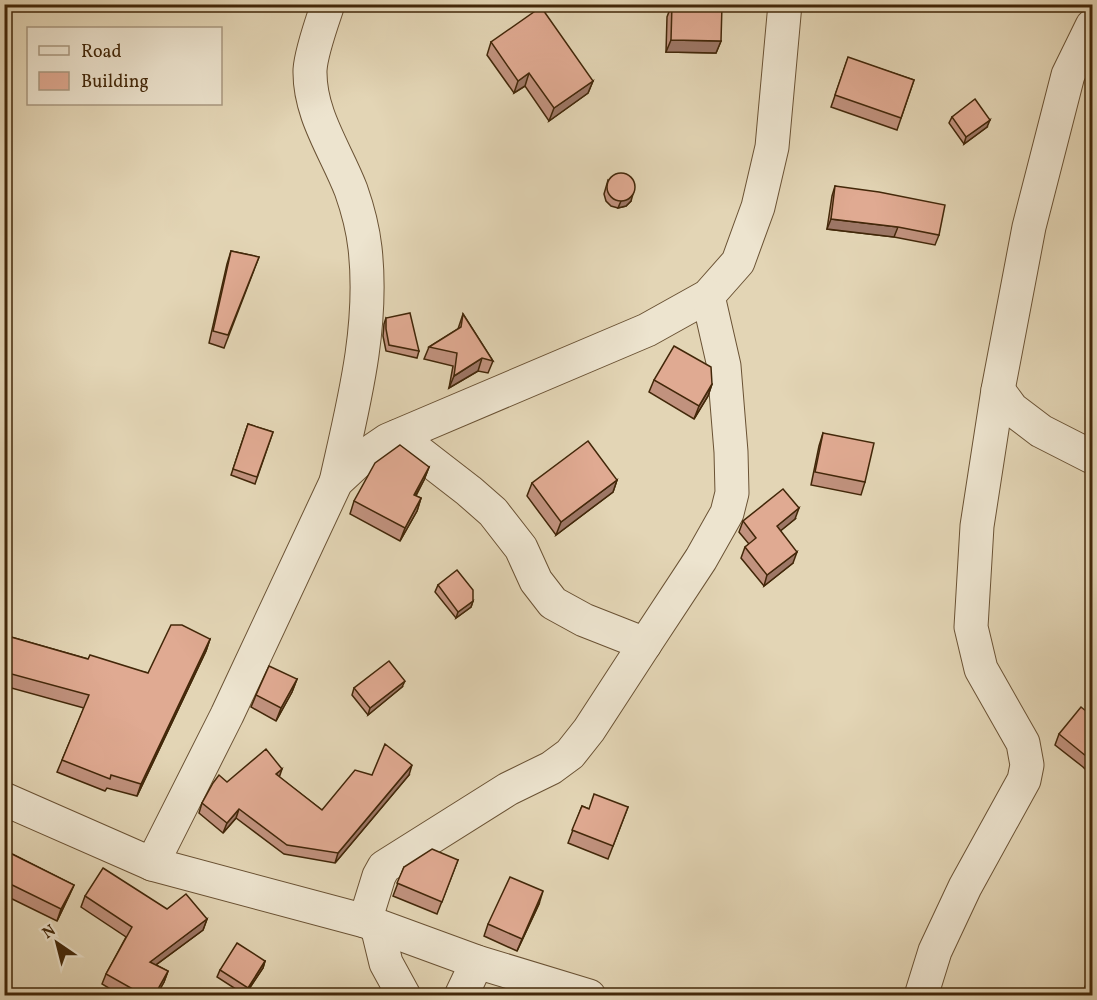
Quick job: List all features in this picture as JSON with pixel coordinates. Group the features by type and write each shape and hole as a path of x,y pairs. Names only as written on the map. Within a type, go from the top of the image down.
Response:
{"street":[{"path":"152,864 227,715 336,482 359,382 367,297 365,247 351,191 325,136 313,96 310,69 328,4"},
{"path":"336,482 363,457 398,436 647,330 708,296 738,262 758,207 772,147 785,4"},
{"path":"921,996 935,951 965,887 1024,780 1027,765 1023,743 981,669 971,627 977,526 998,390 1029,227 1068,75 1092,26"},
{"path":"404,996 386,963 371,924 379,876 384,867 508,789 551,768 570,754 589,730 701,559 728,513 732,493 731,452 724,366 708,296"},
{"path":"998,390 1012,410 1041,431 1092,457"},
{"path":"398,436 493,512 520,548 536,582 553,603 584,620 645,644"},
{"path":"4,800 152,864 371,924 477,962 589,996"},
{"path":"461,996 477,962"}],"building":[{"path":"672,4 722,5 721,41 671,40"},
{"path":"541,7 593,81 554,108 529,73 518,81 491,42"},
{"path":"848,57 914,80 901,118 835,95"},
{"path":"975,99 990,120 966,137 952,117"},
{"path":"621,173 631,177 635,187 631,197 621,201 611,197 607,187 611,177"},
{"path":"835,186 945,205 939,235 898,227 831,219"},
{"path":"231,251 259,257 228,335 213,331"},
{"path":"410,313 419,351 389,345 386,318"},
{"path":"463,314 493,361 482,358 454,376 457,353 429,347 461,327"},
{"path":"674,346 711,367 712,384 699,406 654,380"},
{"path":"248,424 273,432 257,477 233,469"},
{"path":"823,433 874,443 865,482 815,472"},
{"path":"588,441 617,480 561,522 532,483"},
{"path":"400,445 429,467 414,495 421,498 405,528 354,501 375,463"},
{"path":"783,489 799,508 777,526 797,552 767,575 745,547 756,538 743,521"},
{"path":"457,570 473,590 473,601 458,612 438,585"},
{"path":"171,625 182,625 210,639 141,784 111,775 110,779 62,760 89,695 4,672 4,635 88,659 90,655 148,673"},
{"path":"389,661 405,681 370,708 354,688"},
{"path":"269,666 297,679 281,708 256,695"},
{"path":"1081,707 1092,716 1092,761 1059,734"},
{"path":"385,744 412,765 338,853 287,845 239,809 227,823 202,803 219,775 227,782 266,749 282,769 276,774 322,810 355,770 372,775"},
{"path":"594,794 628,807 613,846 572,830 582,806 589,809"},
{"path":"432,849 458,860 442,902 397,883 404,867"},
{"path":"4,850 74,885 61,909 4,881"},
{"path":"103,868 167,909 186,894 207,919 150,962 168,971 154,996 145,996 106,974 132,927 85,896"},
{"path":"510,877 543,891 522,939 488,924"},
{"path":"237,943 265,961 248,988 220,970"},
{"path":"1090,972 1092,972 1092,996 1082,996"}]}
